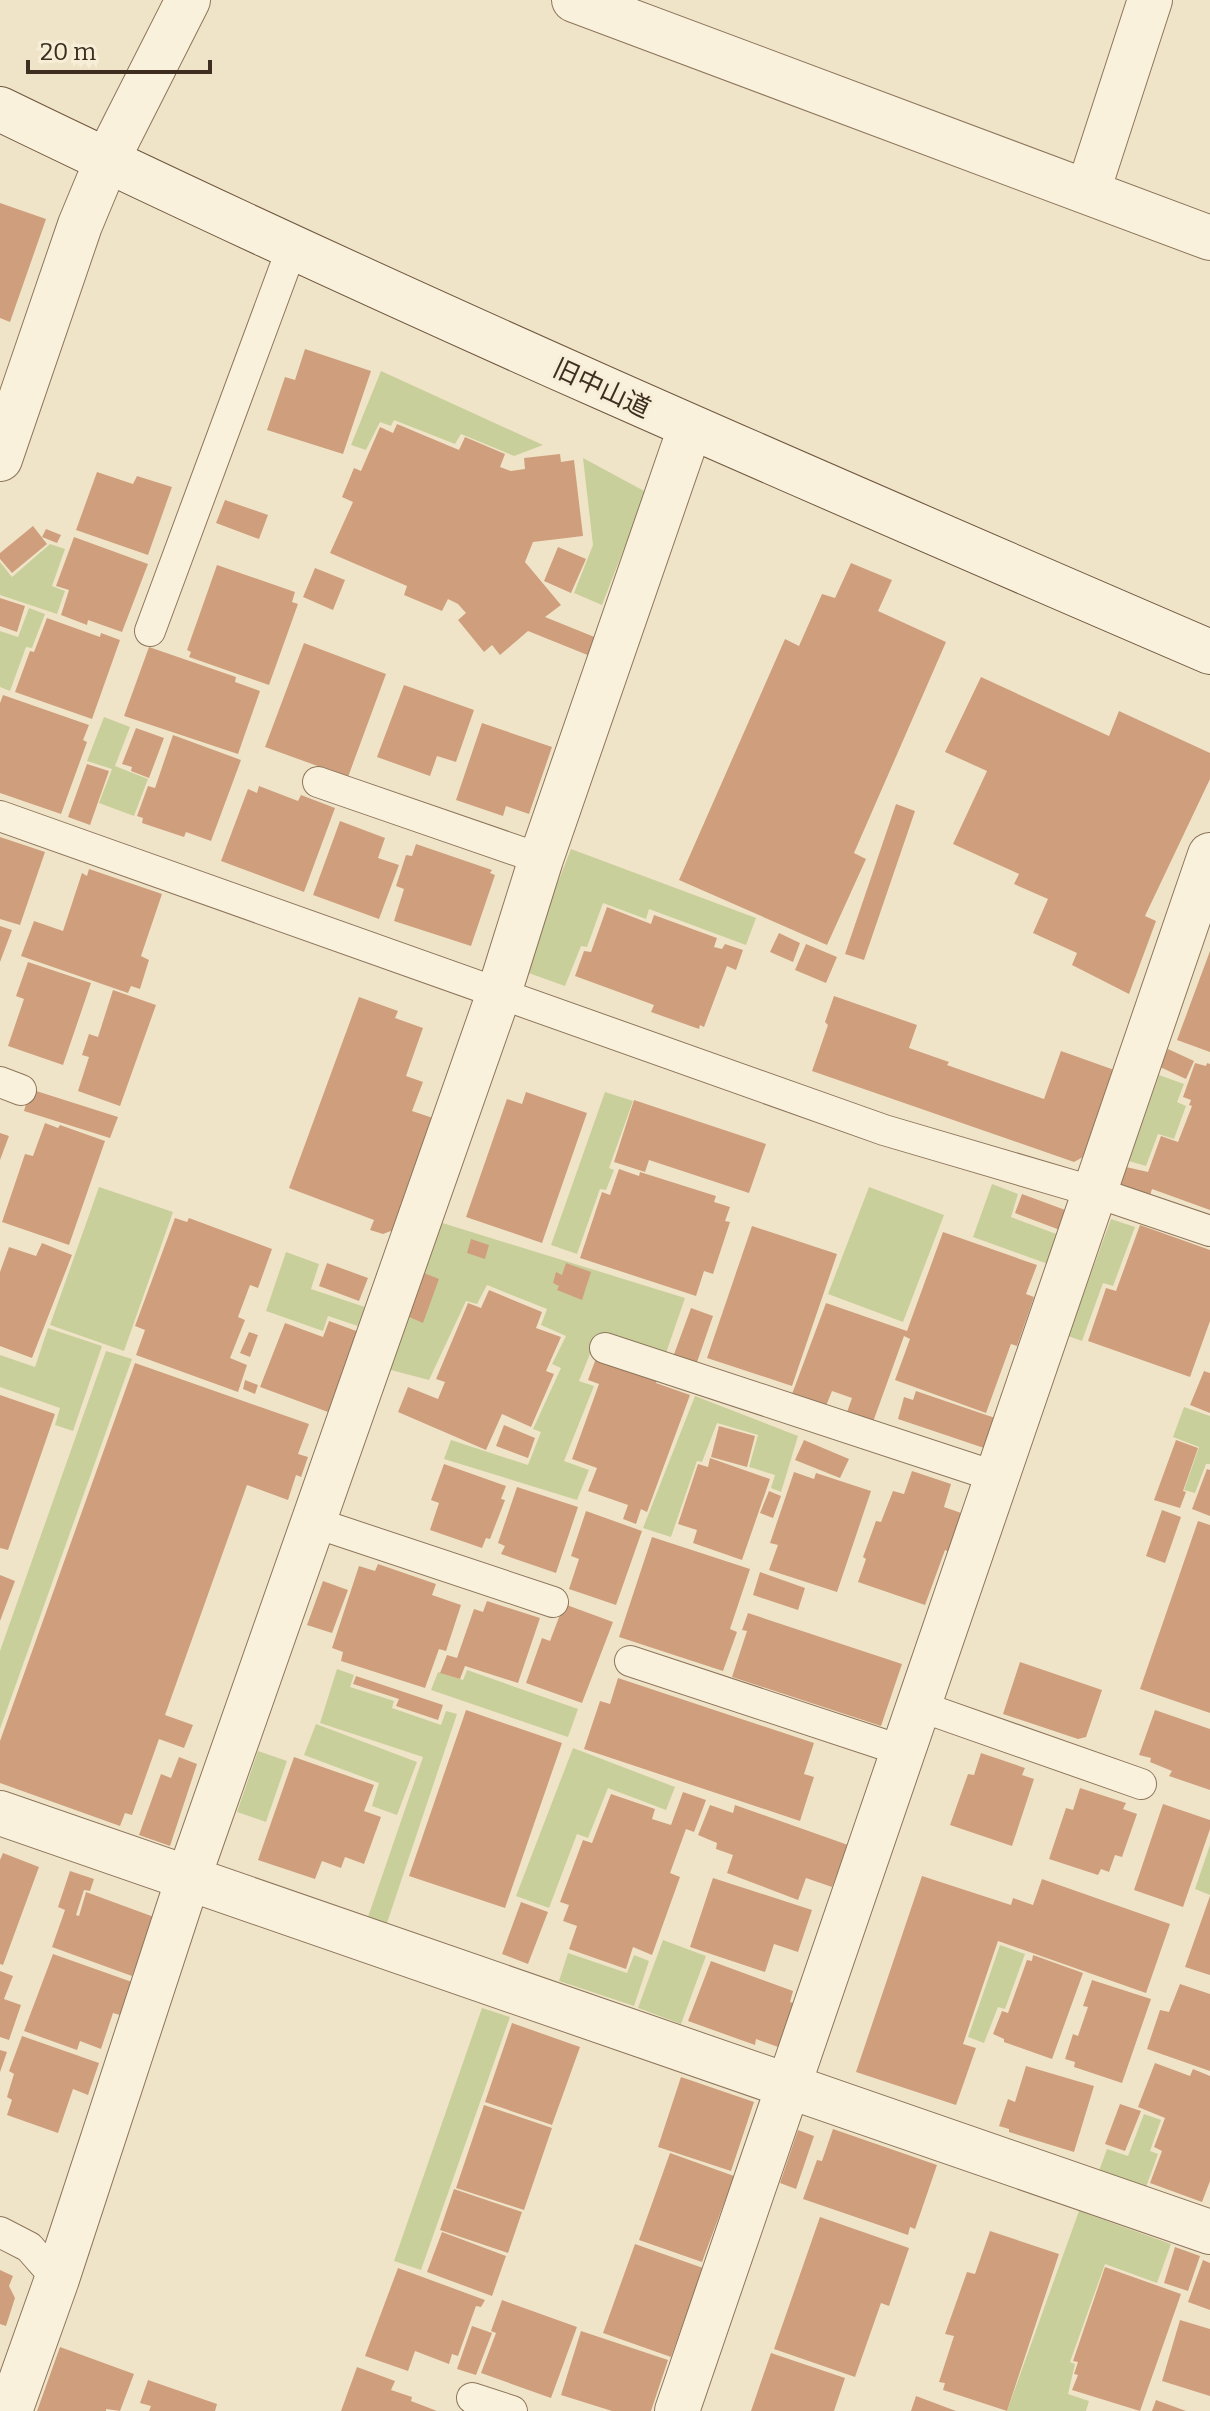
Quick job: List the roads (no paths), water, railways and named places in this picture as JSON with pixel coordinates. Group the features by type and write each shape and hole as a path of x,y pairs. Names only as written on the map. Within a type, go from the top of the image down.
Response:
{"street":[{"path":"0,459 80,225 107,160 188,0"},
{"path":"574,0 1210,238"},
{"path":"1088,191 1150,0"},
{"name":"旧中山道","path":"0,109 690,428 1210,652"},
{"path":"10,2411 57,2279 188,1879 499,993 541,859 690,428"},
{"path":"677,2411 1210,855"},
{"path":"0,1813 1210,2232"}],"lane":[{"path":"150,631 293,245"},
{"path":"318,782 541,859"},
{"path":"0,816 884,1130 1095,1192 1210,1231"},
{"path":"605,1348 997,1477"},
{"path":"313,1522 553,1602"},
{"path":"630,1661 903,1751"},
{"path":"919,1706 1141,1784"},
{"path":"0,2232 29,2247 57,2279"},
{"path":"472,2398 512,2411"}]}
